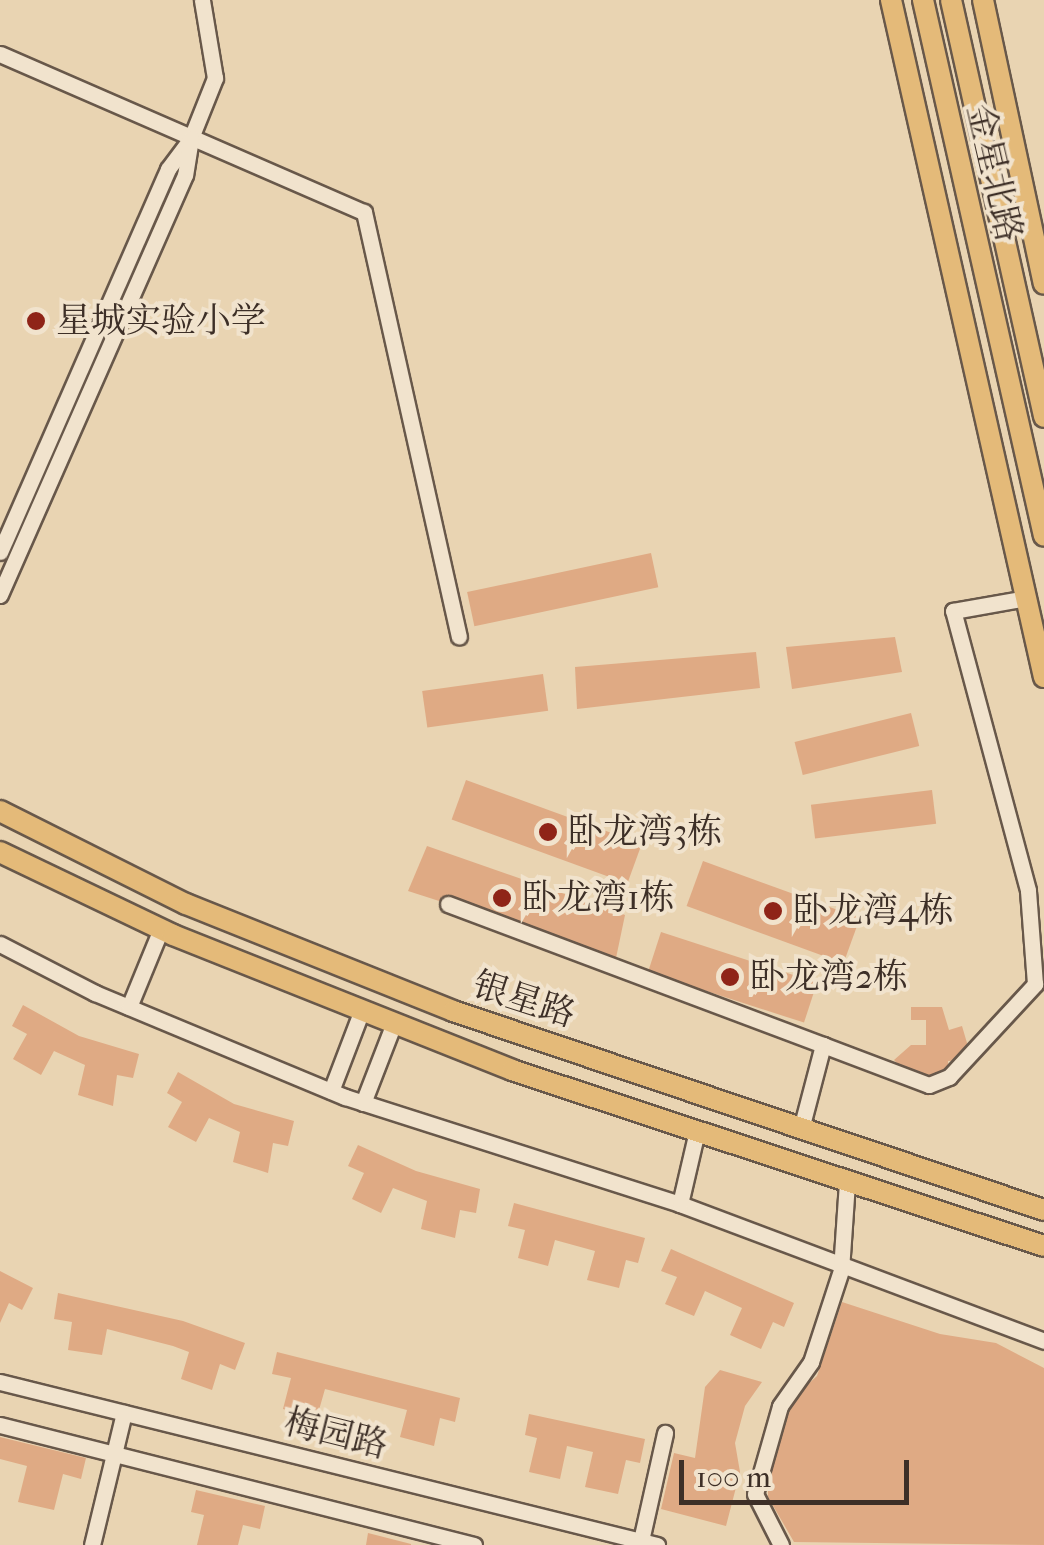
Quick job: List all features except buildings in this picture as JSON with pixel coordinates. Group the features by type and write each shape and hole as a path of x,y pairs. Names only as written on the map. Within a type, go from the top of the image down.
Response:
{"main road":[{"path":"891,0 1044,677"},
{"name":"金星北路","path":"922,0 1044,536"},
{"name":"金星北路","path":"951,0 1044,417"},
{"path":"983,0 1044,284"},
{"name":"银星路","path":"0,811 186,904 452,1010 802,1125 1044,1210"},
{"name":"银星路","path":"0,852 161,929 394,1023 697,1131 1044,1246"}],"street":[{"path":"0,552 7,515 168,169 190,138 215,78 202,0"},
{"path":"0,54 364,212 459,636"},
{"path":"0,594 184,175 190,138"},
{"path":"448,904 929,1085 949,1077 1035,984 1028,890 952,611 1026,598"},
{"path":"129,1007 161,929"},
{"path":"0,944 129,1007 331,1091 680,1204 841,1270 1044,1342"},
{"path":"331,1091 362,1010"},
{"path":"363,1103 394,1023"},
{"path":"802,1125 823,1045"},
{"path":"680,1204 697,1131"},
{"path":"782,1545 758,1506 757,1481 785,1394 811,1362 841,1270 848,1181"},
{"name":"梅园路","path":"0,1382 641,1544"},
{"name":"梅园路","path":"0,1390 123,1416"},
{"path":"92,1545 123,1416"},
{"path":"0,1425 474,1545"},
{"path":"641,1544 665,1433"}],"place":[{"name":"星城实验小学","path":"36,321"},
{"name":"卧龙湾3栋","path":"548,832"},
{"name":"卧龙湾1栋","path":"502,898"},
{"name":"卧龙湾4栋","path":"773,911"},
{"name":"卧龙湾2栋","path":"730,977"}]}
